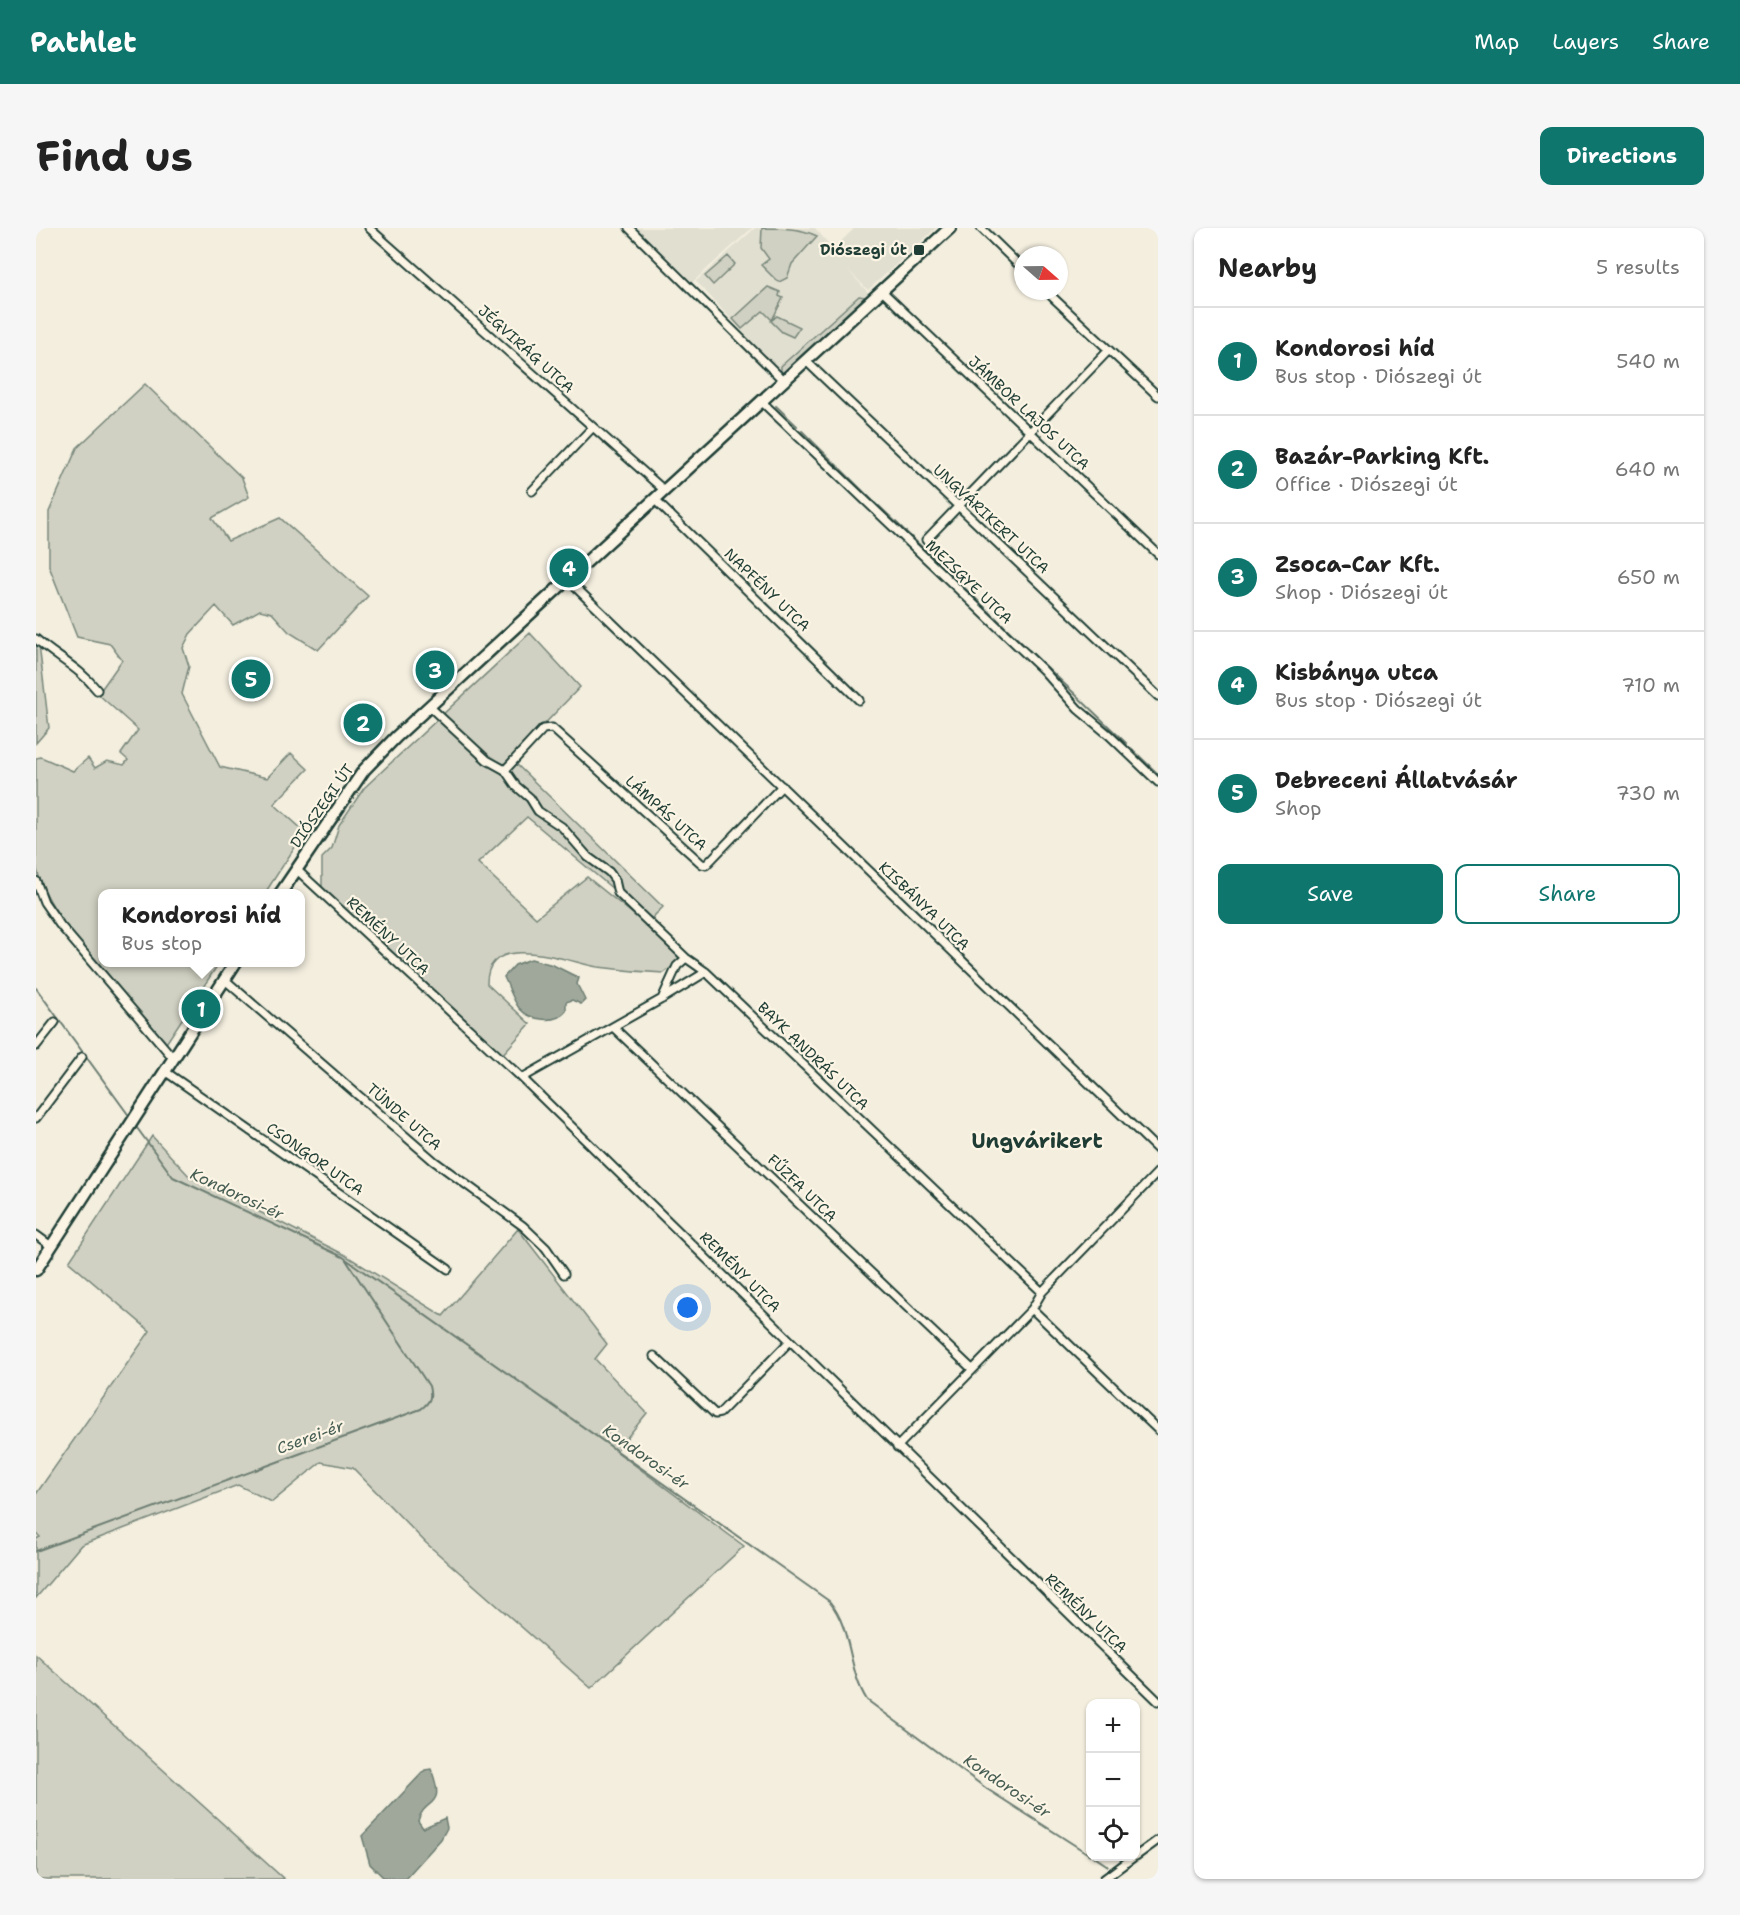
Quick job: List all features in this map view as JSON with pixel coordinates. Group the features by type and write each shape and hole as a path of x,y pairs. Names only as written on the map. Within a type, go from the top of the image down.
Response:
{"main road":[{"name":"DIÓSZEGI ÚT","path":"283,889 364,770 950,228"},
{"path":"36,1270 233,967"}],"street":[{"name":"JÉGVIRÁG UTCA","path":"369,228 665,491"},
{"path":"629,228 708,303 784,381"},
{"path":"981,228 1014,260"},
{"name":"JÁMBOR LAJOS UTCA","path":"882,291 1158,554"},
{"path":"1056,300 1158,396"},
{"path":"926,540 1109,350"},
{"name":"UNGVÁRIKERT UTCA","path":"806,361 1158,696"},
{"name":"MEZSGYE UTCA","path":"761,401 1043,670 1078,709 1158,782"},
{"path":"532,491 593,427"},
{"name":"NAPFÉNY UTCA","path":"655,500 859,699"},
{"name":"KISBÁNYA UTCA","path":"568,580 1158,1150"},
{"path":"36,639 54,655 79,670 97,690"},
{"name":"BAYK ANDRÁS UTCA","path":"430,707 487,760 505,770 516,786 530,798 538,811 562,827 588,857 609,872 615,880 618,893 686,958 706,972 1042,1292"},
{"name":"LÁMPÁS UTCA","path":"505,770 543,729 548,727 702,864 706,865 782,786"},
{"name":"REMÉNY UTCA","path":"296,869 522,1078 1158,1701"},
{"path":"36,881 44,902 60,925 174,1059"},
{"path":"662,999 677,966 686,958"},
{"path":"522,1078 706,972"},
{"name":"TÜNDE UTCA","path":"224,980 434,1161 523,1226 546,1248 564,1274"},
{"path":"36,1046 55,1022"},
{"name":"FŰZFA UTCA","path":"613,1027 972,1369"},
{"path":"36,1118 82,1057"},
{"name":"CSONGOR UTCA","path":"166,1072 448,1269"},
{"path":"897,1447 1032,1309 1042,1292 1158,1172"},
{"path":"36,1235 51,1246"},
{"path":"1032,1309 1158,1430"},
{"path":"654,1356 715,1414 720,1413 790,1341"},
{"path":"1140,1853 1158,1840"},
{"path":"1104,1879 1128,1861"}],"shaded area":[{"path":"638,228 752,228 686,288 635,231"},
{"path":"755,228 815,228 833,249 855,228 936,228 868,290 847,269 872,297 784,377 696,281"},
{"path":"762,228 784,228 817,236 792,264 787,278 779,282 761,265 769,259 761,248"},
{"path":"728,256 735,264 713,285 705,276"},
{"path":"768,287 780,292 779,296 783,298 772,320 763,311 742,329 733,319"},
{"path":"859,296 865,297 862,304 785,372 781,373 781,366"},
{"path":"777,316 800,327 793,337 782,332 771,321"},
{"path":"145,384 242,478 249,497 212,518 228,541 280,518 368,596 318,650 289,632 272,613 260,610 233,625 216,606 190,634 183,648 189,666 182,694 220,767 267,778 291,753 308,769 274,804 305,832 268,889 98,889 98,967 216,967 165,1045 90,958 71,933 42,885 36,864 36,758 41,757 73,771 88,758 95,768 107,761 124,765 128,760 121,754 138,730 98,694 122,660 110,644 77,637 49,566 49,512 77,448"},
{"path":"530,633 580,687 511,759 663,907 650,920 527,817 478,863 536,918 587,877 685,956 664,973 598,967 531,953 514,953 500,957 490,967 487,984 530,1024 501,1056 322,890 322,858 332,848 339,825 364,788"},
{"path":"36,641 39,644 49,728 36,743"},
{"path":"531,959 553,965 579,978 577,984 585,1000 581,1004 572,1000 566,1002 566,1011 556,1018 536,1018 524,1012 515,1001 504,977 515,965"},
{"path":"152,1136 190,1177 345,1255 443,1316 518,1229 607,1344 595,1359 647,1413 616,1451 744,1546 591,1688 426,1543 353,1468 321,1462 272,1502 238,1485 81,1545 36,1598 36,1539 40,1537 36,1533 36,1494 150,1331 69,1262"},
{"path":"36,1655 284,1879 36,1879"},
{"path":"431,1769 437,1791 436,1797 421,1813 418,1821 423,1828 445,1818 447,1828 441,1839 405,1879 383,1877 370,1864 362,1836 425,1770"}],"waterway":[{"path":"776,406 797,426"},
{"path":"802,431 874,502"},
{"path":"879,506 1025,646"},
{"path":"1029,650 1127,744"},
{"path":"1131,748 1158,774"},
{"name":"Kondorosi-ér","path":"36,988 130,1117"},
{"name":"Kondorosi-ér","path":"137,1128 173,1177 343,1257 829,1601 842,1624 856,1676 867,1700 987,1789 1086,1852"},
{"name":"Cserei-ér","path":"36,1551 421,1409 430,1397 429,1386 346,1260"},
{"name":"Kondorosi-ér","path":"1100,1861 1108,1866"}],"place":[{"name":"Diószegi út","path":"919,250"},
{"name":"Kisbánya utca","path":"569,568"},
{"name":"Zsoca-Car Kft.","path":"435,670"},
{"name":"Debreceni Állatvásár","path":"251,679"},
{"name":"Bazár-Parking Kft.","path":"363,723"},
{"name":"Kondorosi híd","path":"201,1009"}],"district":[{"name":"Ungvárikert","path":"1037,1141"}]}
